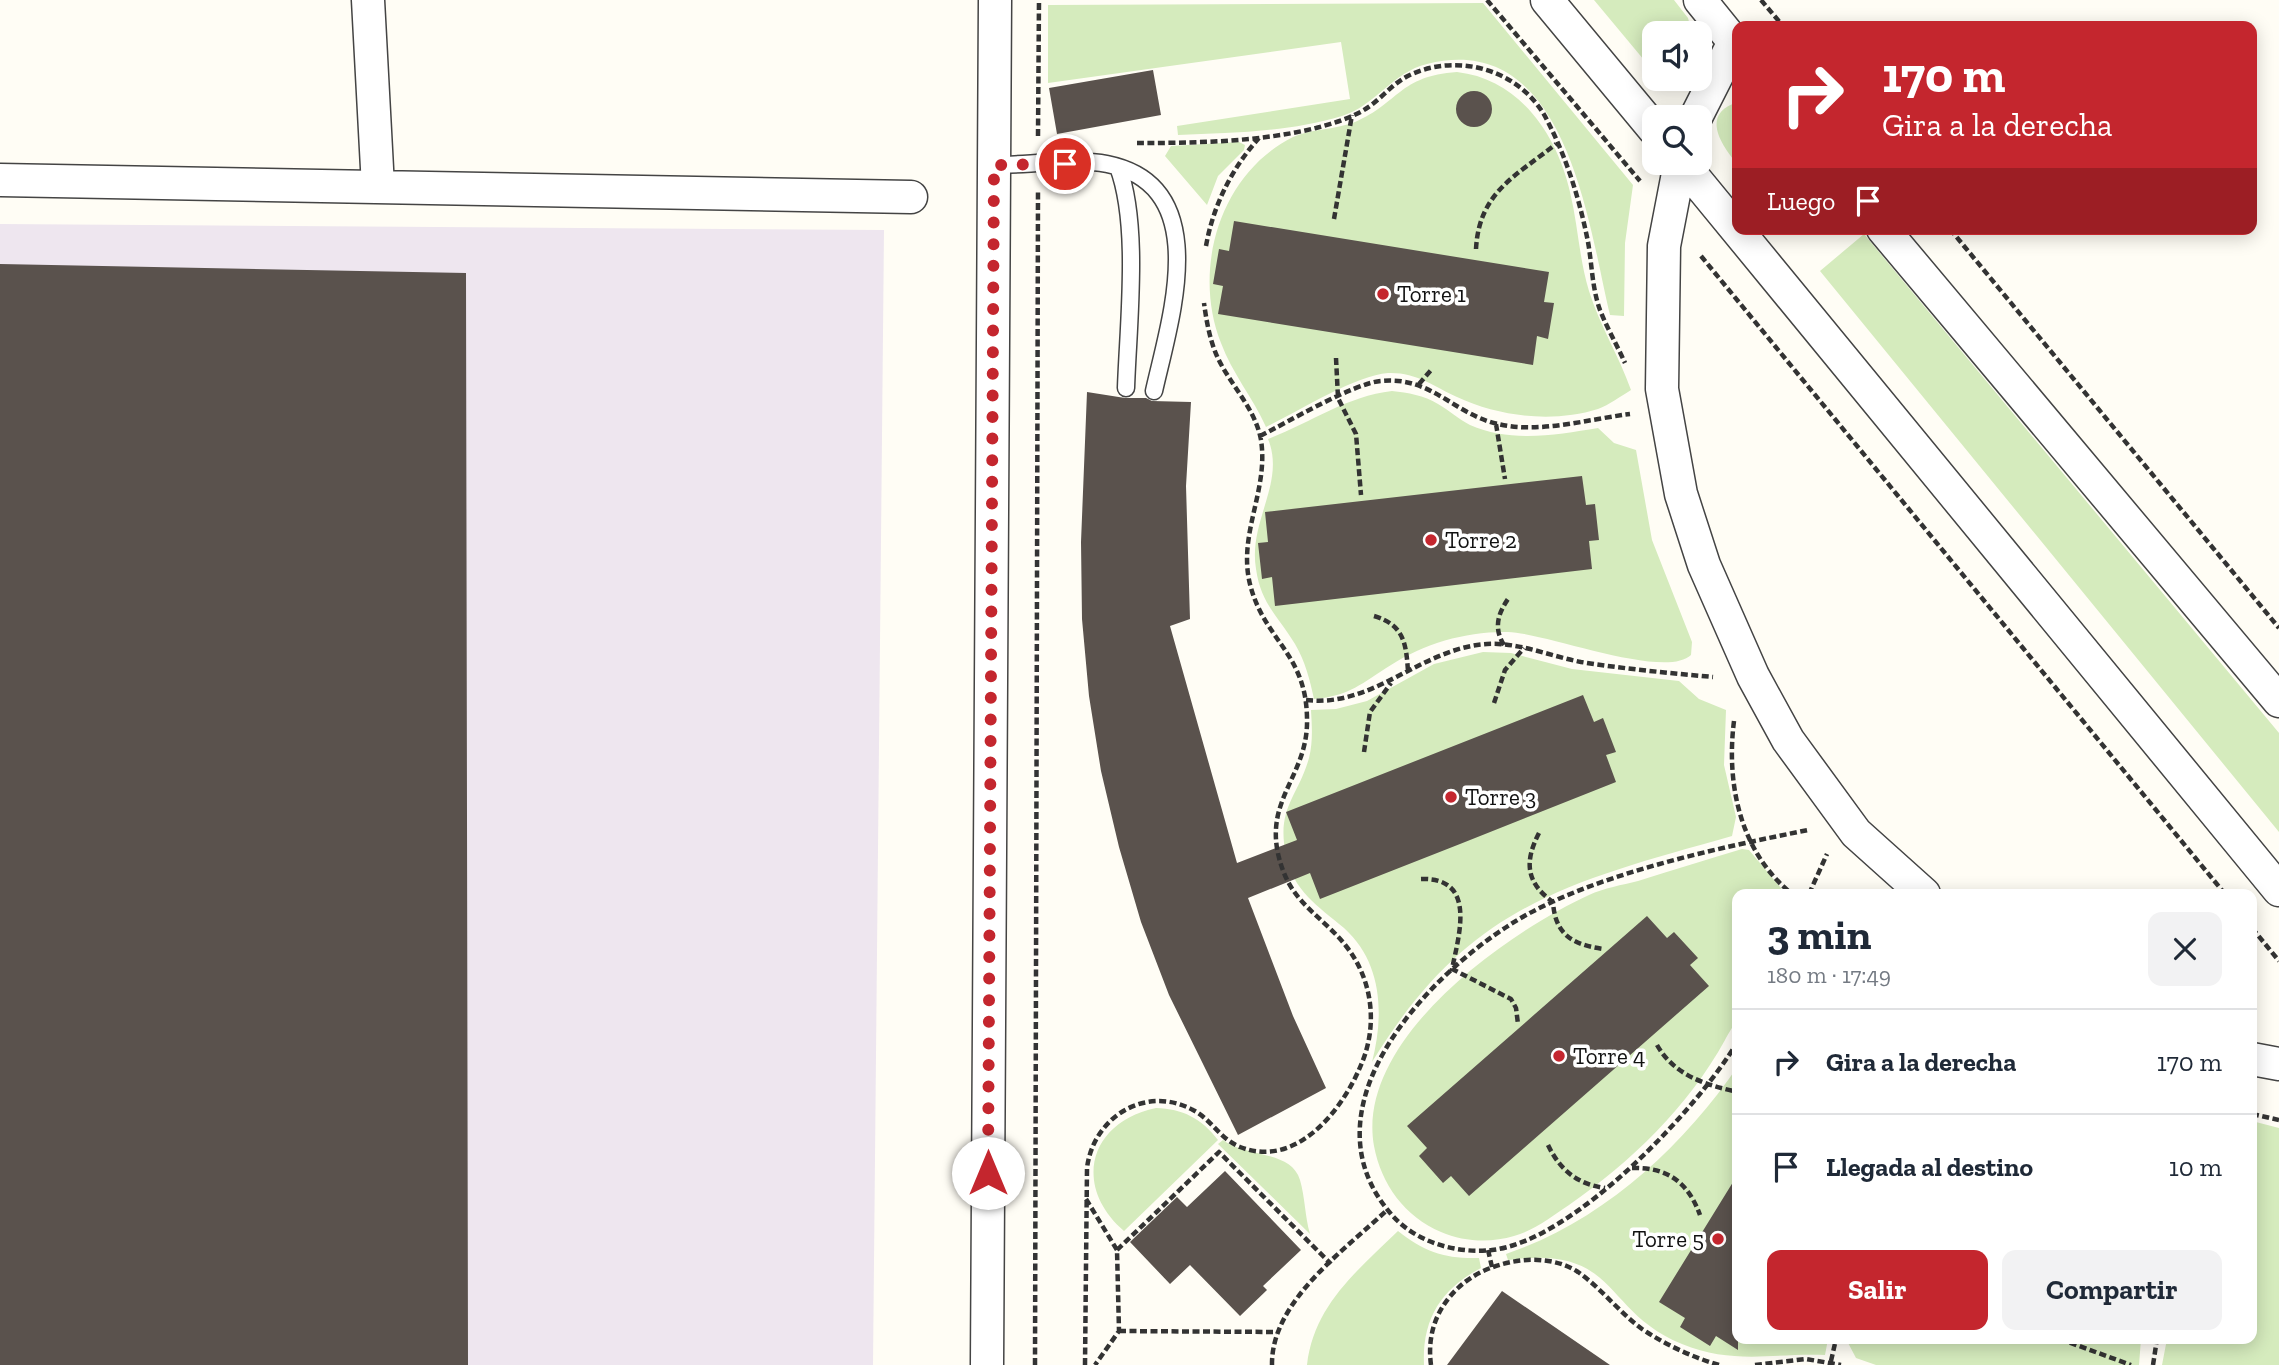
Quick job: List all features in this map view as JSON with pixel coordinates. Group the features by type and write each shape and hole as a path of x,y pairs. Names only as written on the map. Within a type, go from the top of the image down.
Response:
{"street":[{"path":"368,0 378,187"},
{"path":"987,1365 995,0"},
{"path":"1547,0 1642,115"},
{"path":"1700,0 1732,39"},
{"path":"1703,105 1732,51"},
{"path":"1678,175 1668,217 1662,289 1662,389 1681,495 1704,565 1753,676 1788,740 1856,834 1918,889"},
{"path":"1691,175 1732,225"},
{"path":"0,180 911,197"},
{"path":"1740,235 2279,890"},
{"path":"1888,235 2279,701"},
{"path":"2257,1060 2279,1064"}],"lane":[{"path":"994,165 1105,164 1118,167 1142,179 1162,197 1171,214 1176,244 1174,303 1154,391"},
{"path":"1118,167 1124,183 1129,218 1126,388"}],"path":[{"path":"1035,1365 1039,0"},
{"path":"1487,0 2220,889"},
{"path":"1761,0 1779,21"},
{"path":"1133,143 1259,138 1315,128 1370,106 1410,74 1431,67 1474,66 1497,73 1527,94 1548,122 1571,176 1580,208 1600,310 1627,368"},
{"path":"1334,219 1352,115"},
{"path":"1205,255 1218,202 1233,173 1259,138"},
{"path":"1476,249 1479,225 1489,200 1556,144"},
{"path":"1955,235 2279,628"},
{"path":"1086,1365 1086,1198 1089,1151 1098,1133 1127,1108 1143,1102 1179,1104 1195,1110 1226,1140 1241,1147 1257,1151 1289,1148 1307,1139 1330,1115 1350,1088 1370,1041 1372,1016 1360,967 1346,945 1295,894 1278,851 1277,813 1282,795 1305,745 1306,701 1299,673 1288,650 1259,610 1246,570 1250,519 1262,475 1260,436 1253,415 1221,364 1209,334 1203,298"},
{"path":"1336,358 1338,398 1356,434 1361,495"},
{"path":"1419,384 1432,369"},
{"path":"1260,436 1357,387 1379,381 1419,384 1496,424 1533,427 1643,412"},
{"path":"1496,424 1505,479"},
{"path":"1504,645 1500,638 1498,620 1508,599"},
{"path":"1374,616 1387,620 1404,637 1408,671"},
{"path":"1306,701 1334,701 1351,697 1393,680 1438,654 1461,647 1504,645 1601,665 1713,677"},
{"path":"1494,703 1505,670 1524,648"},
{"path":"1364,752 1370,712 1393,680"},
{"path":"1734,720 1730,751 1738,812 1750,841 1767,867 1788,889"},
{"path":"1732,1049 1665,1135 1631,1168 1542,1233 1518,1244 1466,1251 1441,1246 1416,1235 1387,1210 1367,1180 1360,1158 1357,1134 1366,1087 1398,1033 1424,998 1452,969 1512,923 1553,902 1612,880 1750,841 1809,830"},
{"path":"1539,833 1528,860 1529,874 1540,892 1553,902 1555,918 1565,936 1577,944 1604,949"},
{"path":"1811,889 1828,851"},
{"path":"1421,879 1441,881 1450,887 1460,905 1452,969"},
{"path":"2257,934 2279,961"},
{"path":"1452,969 1511,999 1516,1008 1518,1024"},
{"path":"1657,1045 1673,1068 1684,1075 1732,1091"},
{"path":"2257,1115 2279,1120"},
{"path":"1548,1145 1565,1172 1580,1181 1606,1188"},
{"path":"1117,1250 1219,1152 1331,1264"},
{"path":"1631,1168 1649,1167 1667,1172 1682,1183 1694,1198 1700,1215"},
{"path":"1086,1198 1117,1250 1119,1331 1095,1365"},
{"path":"1272,1365 1272,1350 1277,1332 1295,1299 1387,1210"},
{"path":"1488,1250 1492,1267"},
{"path":"1431,1365 1430,1335 1443,1305 1461,1285 1492,1267 1532,1260 1571,1269 1645,1330 1672,1347 1719,1365"},
{"path":"1119,1331 1277,1332"},
{"path":"1831,1361 1835,1344"},
{"path":"2074,1344 2132,1365"},
{"path":"2153,1365 2156,1344"},
{"path":"1755,1365 1783,1359 1831,1361 1842,1365"}],"shaded area":[{"path":"0,224 884,230 873,1365 0,1365"}],"green space":[{"path":"1594,0 1674,0 1689,21 1642,21 1642,58"},
{"path":"1483,3 1633,185 1625,243 1624,316 1610,315 1592,232 1563,142 1541,104 1512,76 1474,61 1427,64 1404,74 1364,105 1342,116 1281,129 1178,135 1177,126 1350,99 1341,42 1048,83 1048,5"},
{"path":"1457,72 1479,77 1517,98 1545,130 1556,150 1570,192 1589,291 1631,390 1602,407 1581,413 1527,416 1474,404 1416,377 1388,373 1344,387 1266,427 1226,354 1213,315 1210,285 1212,255 1218,226 1230,199 1246,175 1267,153 1293,137 1355,122 1370,115 1401,91 1423,79"},
{"path":"1732,104 1732,157 1717,131 1719,114"},
{"path":"1239,142 1245,145 1244,150 1218,176 1207,205 1165,156 1171,146"},
{"path":"1865,235 2279,733 2279,832 1820,271"},
{"path":"1392,391 1427,398 1466,423 1486,431 1534,436 1598,428 1614,443 1636,450 1652,540 1692,642 1691,655 1677,661 1657,662 1632,659 1526,634 1493,632 1462,636 1418,650 1347,692 1314,699 1302,657 1266,601 1258,581 1255,551 1257,535 1273,471 1268,439 1344,404"},
{"path":"1483,652 1511,653 1572,669 1679,681 1699,699 1726,710 1724,765 1736,817 1732,836 1619,869 1570,887 1526,908 1484,934 1445,967 1408,1009 1372,1062 1379,1009 1367,957 1344,928 1308,897 1294,878 1286,855 1286,814 1309,758 1312,740 1311,710 1336,709 1367,701 1434,664"},
{"path":"1742,849 1749,850 1782,889 1732,889 1732,1028 1710,1065 1676,1110 1636,1152 1543,1223 1514,1236 1487,1240 1459,1238 1428,1226 1416,1218 1397,1198 1377,1160 1374,1146 1374,1106 1388,1067 1412,1030 1443,995 1479,963 1555,912 1589,895"},
{"path":"1732,1074 1732,1344 1827,1344 1825,1355 1753,1357 1701,1350 1682,1344 1656,1330 1636,1315 1591,1271 1571,1262 1544,1258 1508,1260 1506,1254 1574,1223 1637,1179 1665,1153"},
{"path":"1156,1108 1175,1110 1191,1116 1218,1140 1124,1231 1108,1213 1098,1195 1094,1176 1095,1158 1103,1141 1115,1127 1133,1115"},
{"path":"2257,1122 2279,1128 2279,1365 2162,1365 2166,1344 2257,1344"},
{"path":"1223,1140 1244,1150 1278,1159 1295,1170 1302,1187 1310,1234 1218,1144"},
{"path":"1398,1231 1436,1253 1479,1258 1481,1268 1455,1286 1437,1307 1426,1333 1424,1365 1307,1365 1318,1324 1328,1307 1353,1275"},
{"path":"1849,1344 2141,1344 2139,1365 1876,1365 1856,1358"}],"building":[{"path":"1153,70 1161,115 1057,134 1049,88"},
{"path":"1474,91 1487,96 1492,109 1487,122 1474,127 1461,122 1456,109 1461,96"},
{"name":"Torre 1","path":"1234,221 1549,272 1544,302 1554,303 1548,339 1537,336 1533,365 1218,314 1223,286 1213,284 1219,249 1229,251"},
{"path":"0,264 466,273 468,1365 0,1365"},
{"path":"1087,392 1125,398 1146,398 1152,401 1191,402 1186,486 1190,619 1170,626 1237,863 1297,840 1286,812 1583,695 1594,722 1603,718 1616,752 1606,755 1616,782 1460,844 1320,899 1310,873 1248,898 1293,1016 1326,1088 1238,1135 1169,995 1141,922 1101,771 1089,696 1082,619 1081,542"},
{"name":"Torre 2","path":"1582,476 1586,505 1595,504 1599,540 1589,541 1592,569 1275,606 1272,577 1262,579 1258,543 1268,542 1265,512"},
{"name":"Torre 4","path":"1647,916 1667,938 1674,932 1698,958 1690,965 1709,986 1469,1196 1451,1176 1443,1183 1419,1156 1427,1148 1407,1126"},
{"path":"1225,1171 1301,1250 1263,1286 1267,1290 1240,1316 1190,1265 1170,1284 1130,1242 1177,1197 1187,1207"},
{"name":"Torre 5","path":"1732,1184 1732,1344 1738,1344 1738,1350 1716,1336 1710,1346 1680,1327 1685,1318 1659,1302"},
{"path":"1502,1291 1610,1365 1447,1365"}],"place":[{"name":"Torre 1","path":"1383,294"},
{"name":"Torre 2","path":"1431,540"},
{"name":"Torre 3","path":"1451,797"},
{"name":"Torre 4","path":"1559,1056"},
{"name":"Torre 5","path":"1718,1239"}],"route":[{"path":"988,1173 994,165 1065,164"}]}
